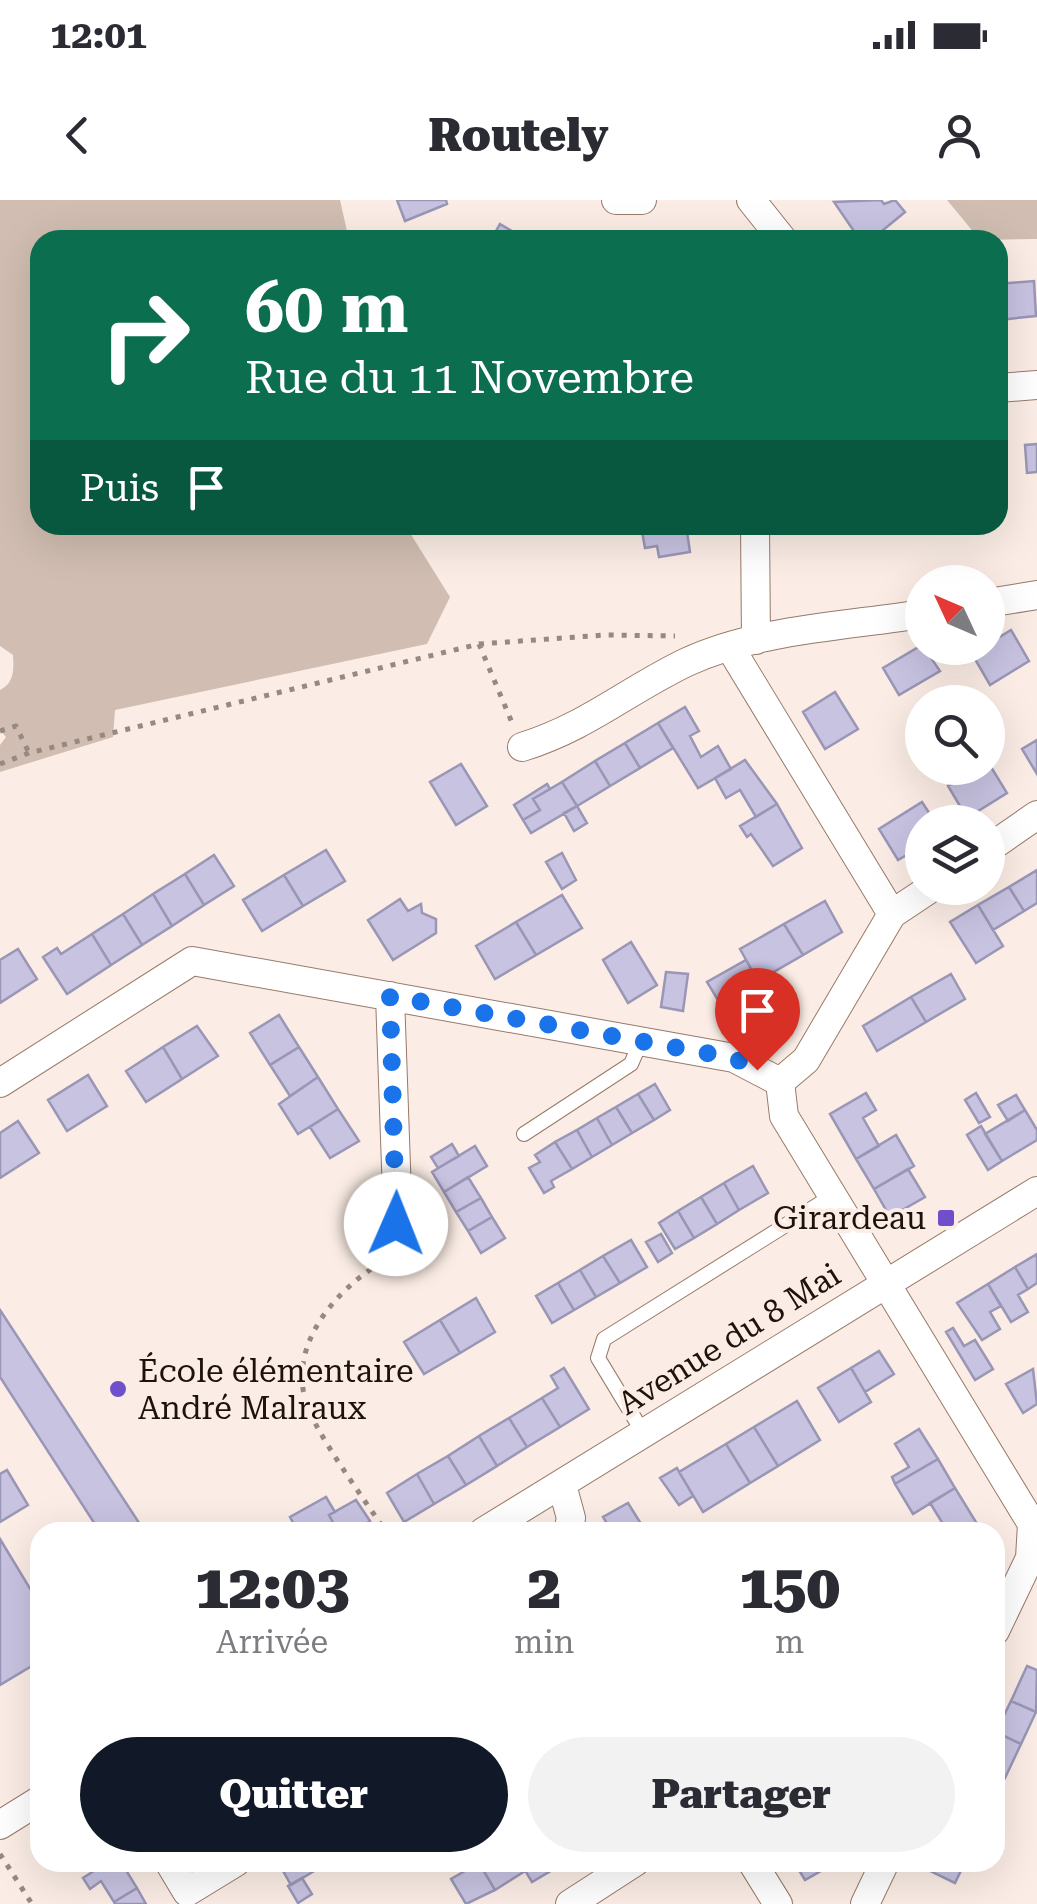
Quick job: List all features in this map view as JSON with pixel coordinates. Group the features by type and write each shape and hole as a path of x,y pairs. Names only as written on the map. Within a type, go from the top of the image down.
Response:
{"street":[{"path":"616,200 642,200"},
{"path":"752,200 776,230"},
{"path":"1008,387 1037,385"},
{"path":"753,535 743,645 892,914"},
{"path":"1005,601 1037,596"},
{"path":"522,747 568,733 689,661 743,645 905,617"},
{"path":"1005,837 1037,815"},
{"path":"780,1082 806,1060 892,914 906,905"},
{"path":"0,1082 192,961 734,1058 780,1082"},
{"path":"390,996 397,1194 394,1252"},
{"path":"780,1082 784,1116 1032,1524 1034,1549 1005,1609"},
{"name":"Avenue du 8 Mai","path":"500,1522 1037,1191"},
{"path":"562,1485 570,1522"},
{"path":"0,1825 30,1806"},
{"path":"176,1872 188,1892 220,1872"},
{"path":"570,1904 620,1872"},
{"path":"758,1872 778,1904"},
{"path":"865,1904 880,1872"}],"lane":[{"path":"524,1134 631,1064 641,1041"},
{"path":"644,1434 598,1358 604,1339 832,1196"}],"path":[{"path":"0,764 30,753 479,644 605,635 692,636"},
{"path":"479,644 522,747"},
{"path":"0,731 16,726 30,753"},
{"path":"380,1522 305,1400 304,1368 309,1340 322,1316 340,1293 394,1252"},
{"path":"0,1854 32,1904"}],"shaded area":[{"path":"0,200 340,200 347,230 30,230 30,535 411,535 450,597 427,644 115,710 113,737 0,772 0,745 6,737 0,730 0,690 11,680 13,655 0,646"},
{"path":"947,200 1037,200 1037,239 1008,240 1008,230 972,230"}],"building":[{"path":"397,200 446,200 447,204 405,221"},
{"path":"881,200 884,204 895,200 905,212 883,230 853,230 834,202"},
{"path":"1034,281 1036,316 1008,319 1008,283"},
{"path":"1037,444 1037,472 1027,473 1025,445"},
{"path":"643,535 687,535 690,552 659,557 657,546 645,548"},
{"path":"1011,630 1029,661 990,685 978,665 1005,665 1005,634"},
{"path":"905,655 905,665 936,665 940,671 916,685 905,685 905,691 899,695 883,668"},
{"path":"835,692 858,729 825,749 803,712"},
{"path":"685,707 699,731 690,736 701,757 718,746 731,769 698,788 658,723"},
{"path":"658,723 673,748 640,768 625,743"},
{"path":"1037,740 1037,774 1022,749"},
{"path":"625,743 640,768 610,786 595,761"},
{"path":"745,760 777,804 756,817 740,790 726,798 715,778"},
{"path":"595,761 610,786 577,806 562,782"},
{"path":"461,764 487,806 456,825 430,782"},
{"path":"562,782 577,806 531,833 523,820 540,810 533,799"},
{"path":"547,784 550,789 533,799 540,810 523,820 514,805"},
{"path":"1002,785 1007,793 988,805 959,805 948,786"},
{"path":"777,804 802,848 773,866 751,834 747,837 740,826"},
{"path":"577,806 587,823 574,831 564,813"},
{"path":"905,813 905,856 898,860 879,829"},
{"path":"326,850 345,881 303,906 284,875"},
{"path":"562,853 576,880 562,889 546,862"},
{"path":"214,855 234,886 204,905 185,874"},
{"path":"1037,870 1037,903 1024,911 1009,887"},
{"path":"185,874 204,905 172,926 153,894"},
{"path":"284,875 303,906 262,931 243,900"},
{"path":"1009,887 1024,911 993,930 978,905 1005,905 1005,889"},
{"path":"153,894 172,926 142,945 123,914"},
{"path":"562,895 582,928 536,955 516,922"},
{"path":"400,899 408,911 421,904 422,913 436,919 436,933 393,960 368,920"},
{"path":"825,901 842,932 803,955 784,924"},
{"path":"978,905 1003,946 976,963 950,922"},
{"path":"123,914 142,945 111,965 92,934"},
{"path":"516,922 536,955 495,979 476,946"},
{"path":"784,924 803,955 758,981 740,949"},
{"path":"92,934 111,965 67,994 43,957 57,948 61,954"},
{"path":"631,942 657,985 628,1003 603,960"},
{"path":"18,949 37,979 0,1003 0,960"},
{"path":"746,960 765,993 727,1015 707,982"},
{"path":"666,972 688,974 683,1011 661,1007"},
{"path":"951,974 965,999 926,1022 911,997"},
{"path":"911,997 926,1022 877,1051 863,1026"},
{"path":"279,1015 299,1047 270,1065 250,1033"},
{"path":"197,1026 218,1056 182,1079 163,1047"},
{"path":"163,1047 182,1079 146,1102 126,1071"},
{"path":"299,1047 318,1077 290,1096 270,1065"},
{"path":"88,1075 107,1106 67,1131 48,1100"},
{"path":"318,1077 338,1109 298,1134 279,1104"},
{"path":"655,1084 670,1110 654,1120 638,1094"},
{"path":"866,1093 876,1110 863,1118 879,1146 856,1159 830,1114"},
{"path":"976,1093 990,1117 979,1123 965,1100"},
{"path":"638,1094 654,1120 632,1133 616,1107"},
{"path":"1016,1095 1025,1110 1008,1121 998,1105"},
{"path":"616,1107 632,1133 612,1145 597,1118"},
{"path":"338,1109 359,1141 330,1158 310,1127"},
{"path":"1025,1110 1037,1130 1037,1140 1002,1161 985,1134"},
{"path":"597,1118 612,1145 592,1157 577,1130"},
{"path":"18,1121 39,1153 0,1178 0,1133"},
{"path":"981,1126 1002,1161 988,1170 967,1135"},
{"path":"577,1130 592,1157 572,1169 555,1142"},
{"path":"896,1135 914,1166 874,1189 856,1159"},
{"path":"555,1142 572,1169 551,1181 554,1187 544,1193 529,1168 540,1162 535,1155"},
{"path":"452,1144 459,1156 438,1168 431,1157"},
{"path":"475,1146 487,1166 444,1192 432,1172"},
{"path":"753,1166 768,1193 739,1210 724,1183"},
{"path":"908,1169 925,1197 890,1217 874,1189"},
{"path":"468,1177 481,1198 456,1212 444,1192"},
{"path":"724,1183 739,1210 717,1224 701,1197"},
{"path":"701,1197 717,1224 694,1238 678,1211"},
{"path":"481,1198 492,1217 468,1231 456,1212"},
{"path":"678,1211 694,1238 675,1249 659,1223"},
{"path":"492,1217 505,1238 481,1253 468,1231"},
{"path":"661,1234 672,1253 658,1262 646,1242"},
{"path":"631,1240 647,1267 620,1283 603,1256"},
{"path":"1037,1254 1037,1283 1028,1289 1015,1267"},
{"path":"603,1256 620,1283 596,1297 580,1270"},
{"path":"1015,1267 1028,1289 1018,1295 1028,1312 1011,1322 988,1284"},
{"path":"580,1270 596,1297 574,1310 558,1283"},
{"path":"558,1283 574,1310 552,1323 536,1296"},
{"path":"988,1284 1001,1306 990,1312 1000,1329 982,1340 957,1303"},
{"path":"476,1298 495,1332 460,1353 440,1320"},
{"path":"0,1310 138,1522 94,1522 0,1377"},
{"path":"440,1320 460,1353 424,1374 404,1342"},
{"path":"953,1328 964,1346 975,1340 993,1369 975,1380 946,1332"},
{"path":"879,1351 894,1374 865,1392 851,1368"},
{"path":"564,1368 589,1409 560,1427 542,1398 558,1388 551,1376"},
{"path":"851,1368 871,1402 839,1422 818,1388"},
{"path":"1033,1369 1037,1404 1023,1413 1006,1384"},
{"path":"542,1398 560,1427 527,1447 509,1418"},
{"path":"797,1401 820,1440 778,1466 754,1427"},
{"path":"509,1418 527,1447 497,1466 479,1436"},
{"path":"754,1427 778,1466 750,1483 726,1444"},
{"path":"919,1429 938,1459 895,1484 892,1477 909,1467 895,1444"},
{"path":"479,1436 497,1466 466,1485 448,1456"},
{"path":"726,1444 750,1483 703,1512 679,1472"},
{"path":"448,1456 466,1485 434,1504 417,1474"},
{"path":"938,1459 955,1488 913,1514 895,1484"},
{"path":"677,1468 693,1496 679,1505 660,1478"},
{"path":"7,1470 28,1505 0,1522 0,1474"},
{"path":"417,1474 434,1504 404,1522 387,1493"},
{"path":"955,1488 976,1522 942,1522 930,1503"},
{"path":"326,1497 335,1512 329,1515 333,1522 293,1522 290,1517"},
{"path":"356,1500 370,1521 333,1522 329,1515"},
{"path":"628,1503 640,1522 606,1522 603,1517"},
{"path":"0,1539 30,1588 30,1667 0,1685"},
{"path":"1027,1666 1037,1670 1036,1712 1011,1701"},
{"path":"1011,1701 1036,1712 1021,1744 1005,1736 1005,1713"},
{"path":"1005,1736 1021,1744 1005,1778"},
{"path":"92,1872 127,1872 137,1888 114,1902 101,1881 90,1889 83,1878"},
{"path":"284,1872 312,1872 291,1885"},
{"path":"463,1872 484,1872 495,1890 466,1904 451,1879"},
{"path":"484,1872 523,1872 495,1890"},
{"path":"526,1872 549,1872 532,1882"},
{"path":"800,1872 819,1872 805,1880"},
{"path":"932,1872 960,1872 955,1883"},
{"path":"302,1878 312,1894 298,1903 288,1886"},
{"path":"137,1888 146,1904 115,1904 114,1902"}],"place":[{"name":"Girardeau","path":"946,1218"},
{"name":"École élémentaire André Malraux","path":"118,1389"}],"route":[{"path":"396,1224 390,996 734,1058 757,1070"}]}
